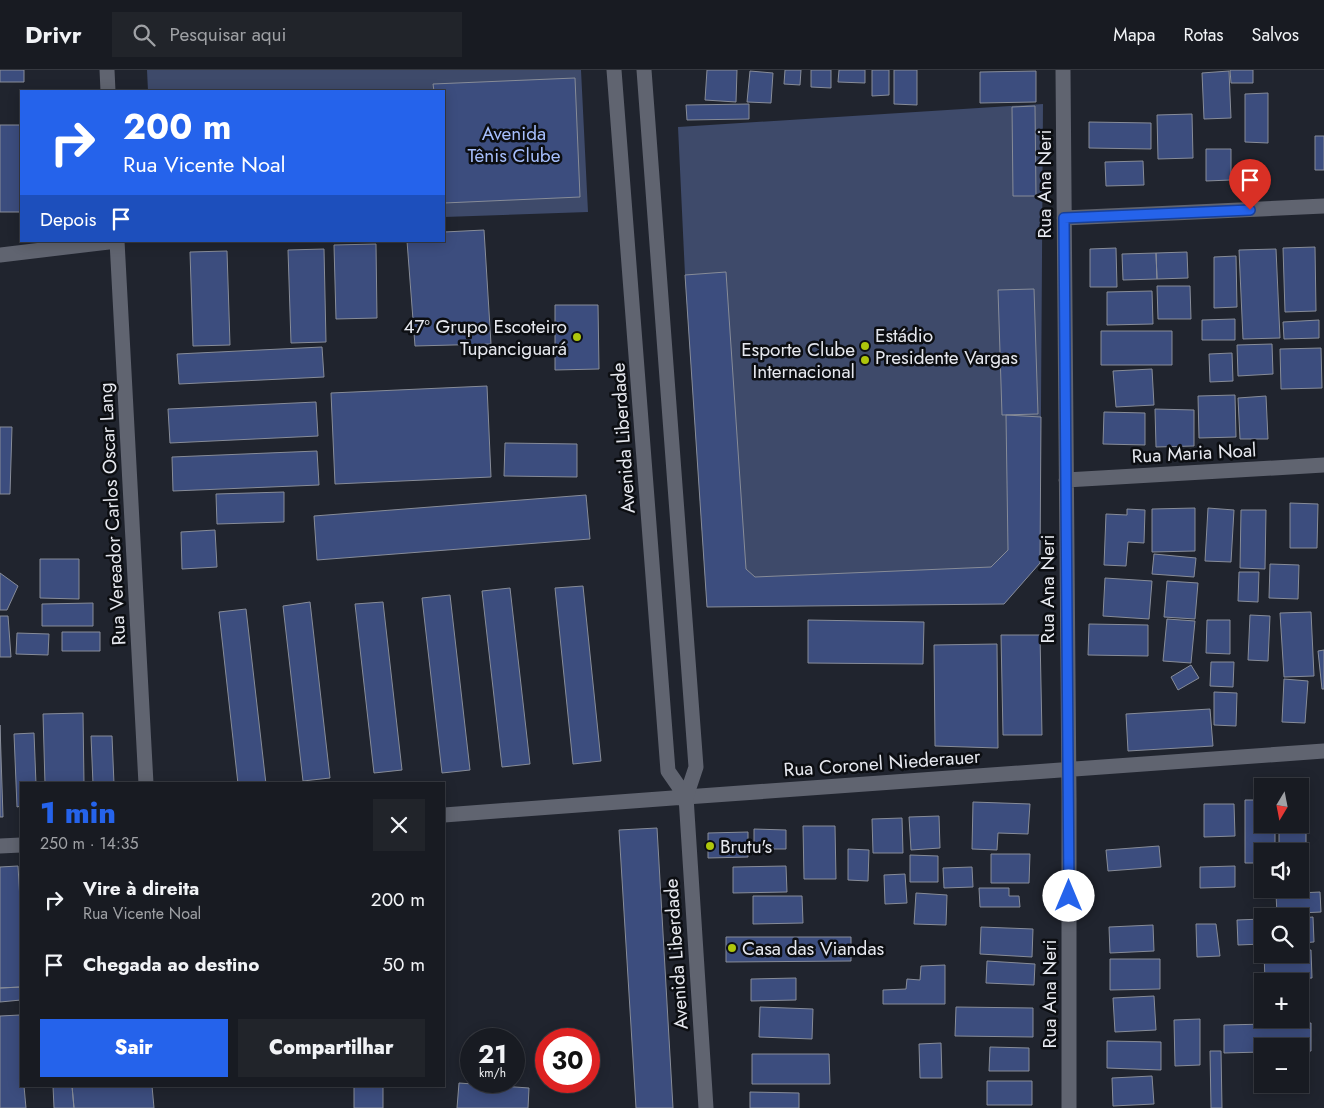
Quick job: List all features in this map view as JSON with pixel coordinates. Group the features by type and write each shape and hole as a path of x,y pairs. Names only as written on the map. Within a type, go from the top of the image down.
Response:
{"street":[{"path":"107,70 108,90"},
{"name":"Avenida Liberdade","path":"614,70 668,771 686,797"},
{"name":"Avenida Liberdade","path":"644,70 696,767 686,797 706,1108"},
{"name":"Rua Ana Neri","path":"1063,70 1069,1108"},
{"path":"1064,218 1324,206"},
{"path":"0,256 109,242"},
{"name":"Rua Vereador Carlos Oscar Lang","path":"117,242 146,782"},
{"name":"Rua Maria Noal","path":"1066,480 1324,465"},
{"name":"Rua Coronel Niederauer","path":"445,815 1324,750"},
{"path":"0,846 20,845"}],"green space":[{"name":"Avenida Tênis Clube","path":"147,70 581,70 588,212 445,217 445,90 148,90"},
{"name":"Estádio Presidente Vargas","path":"1043,104 1040,563 1004,604 707,607 685,275 678,127"}],"building":[{"path":"0,70 24,70 24,82 0,82"},
{"path":"707,70 737,70 736,102 705,100"},
{"path":"785,70 801,70 800,85 784,84"},
{"path":"811,70 831,70 831,88 811,87"},
{"path":"839,70 865,70 865,83 838,82"},
{"path":"872,70 889,70 889,95 872,96"},
{"path":"894,70 917,70 917,105 894,104"},
{"path":"1230,70 1253,70 1253,83 1231,83"},
{"path":"750,71 773,73 771,103 747,102"},
{"path":"1036,71 1036,102 980,103 980,72"},
{"path":"1229,71 1231,118 1204,119 1202,73"},
{"path":"575,78 580,197 445,203 445,90 434,90 433,84"},
{"path":"1268,93 1268,143 1245,142 1245,94"},
{"path":"749,104 749,119 687,120 686,105"},
{"path":"1035,106 1036,196 1013,196 1012,107"},
{"path":"1192,114 1193,158 1158,159 1157,115"},
{"path":"1089,122 1151,123 1151,149 1089,148"},
{"path":"0,125 20,125 20,212 0,212"},
{"path":"1315,136 1324,136 1324,170 1315,170"},
{"path":"1206,149 1231,149 1231,180 1206,181"},
{"path":"1143,161 1144,185 1106,186 1105,162"},
{"path":"484,230 491,344 415,346 407,242 445,242 445,232"},
{"path":"376,244 377,318 336,319 334,245"},
{"path":"1315,247 1316,311 1285,312 1283,248"},
{"path":"1116,248 1117,287 1090,287 1090,249"},
{"path":"324,249 326,342 291,343 288,250"},
{"path":"1276,249 1280,338 1243,339 1239,250"},
{"path":"227,251 230,345 193,346 190,252"},
{"path":"1187,252 1188,278 1157,279 1156,253"},
{"path":"1156,253 1157,279 1123,280 1122,254"},
{"path":"1236,256 1237,307 1214,308 1214,257"},
{"path":"726,272 746,569 755,577 991,567 1008,550 1006,415 1041,417 1040,563 1004,604 707,607 685,275"},
{"path":"1157,286 1190,286 1191,319 1158,319"},
{"path":"1034,289 1038,414 1002,415 998,290"},
{"path":"1152,291 1153,324 1107,325 1107,292"},
{"name":"47º Grupo Escoteiro Tupanciguará","path":"555,305 598,305 599,369 555,370"},
{"path":"1235,319 1235,340 1202,340 1202,320"},
{"path":"1319,320 1319,338 1284,339 1283,322"},
{"path":"1101,331 1172,331 1172,365 1101,365"},
{"path":"1272,344 1273,374 1238,376 1237,345"},
{"path":"322,347 324,377 179,384 177,354"},
{"path":"1321,348 1322,388 1281,389 1280,349"},
{"path":"1232,353 1233,381 1210,382 1209,354"},
{"path":"1152,369 1154,405 1116,407 1113,371"},
{"path":"487,386 491,477 335,484 331,393"},
{"path":"1235,395 1236,437 1199,438 1198,396"},
{"path":"1266,396 1268,439 1240,439 1238,398"},
{"path":"316,402 318,436 170,443 168,409"},
{"path":"1155,409 1194,410 1194,446 1156,447"},
{"path":"1104,412 1145,413 1145,445 1103,444"},
{"path":"0,427 12,427 10,494 0,494"},
{"path":"505,443 577,444 577,477 504,476"},
{"path":"317,451 319,485 173,491 172,457"},
{"path":"284,492 284,522 217,524 216,494"},
{"path":"586,495 590,539 317,560 314,516"},
{"path":"1290,503 1318,504 1317,548 1290,548"},
{"path":"1195,508 1195,551 1152,552 1152,509"},
{"path":"1208,508 1234,510 1231,562 1205,561"},
{"path":"1127,509 1145,510 1144,543 1128,542 1126,566 1104,565 1106,514 1127,515"},
{"path":"1241,510 1266,510 1265,569 1240,568"},
{"path":"215,530 217,567 182,569 181,532"},
{"path":"1154,554 1196,558 1194,577 1152,574"},
{"path":"40,559 79,559 79,599 40,598"},
{"path":"1270,564 1299,565 1298,599 1269,598"},
{"path":"1239,572 1259,572 1258,602 1238,601"},
{"path":"0,573 18,586 7,610 0,610"},
{"path":"1105,578 1152,581 1149,619 1103,616"},
{"path":"1167,581 1198,583 1195,619 1164,617"},
{"path":"583,586 601,761 573,764 555,588"},
{"path":"510,588 530,764 502,767 482,591"},
{"path":"450,595 470,770 442,773 422,598"},
{"path":"310,602 330,778 303,781 283,606"},
{"path":"383,602 402,770 374,773 355,604"},
{"path":"93,603 93,626 42,626 42,604"},
{"path":"246,609 266,782 238,782 219,612"},
{"path":"1311,612 1314,676 1284,677 1280,613"},
{"path":"1250,615 1270,616 1268,661 1248,660"},
{"path":"0,616 8,616 11,657 0,657"},
{"path":"1167,619 1195,621 1191,663 1163,661"},
{"path":"808,620 924,622 923,664 808,663"},
{"path":"1207,620 1230,620 1230,654 1206,653"},
{"path":"1089,624 1148,625 1148,656 1088,655"},
{"path":"62,632 100,632 100,651 62,651"},
{"path":"17,633 49,634 48,655 16,654"},
{"path":"1001,635 1040,635 1042,735 1003,735"},
{"path":"997,644 998,748 935,746 934,645"},
{"path":"1324,650 1324,689 1322,689 1318,651"},
{"path":"1211,662 1234,662 1233,687 1210,686"},
{"path":"1191,665 1199,678 1178,690 1171,677"},
{"path":"1284,679 1308,681 1305,723 1282,722"},
{"path":"1214,692 1237,693 1236,726 1214,725"},
{"path":"1210,709 1213,746 1128,751 1126,714"},
{"path":"83,713 84,782 45,782 43,714"},
{"path":"0,725 3,817 0,817"},
{"path":"34,733 36,782 20,782 20,806 17,807 14,734"},
{"path":"91,736 112,736 114,782 93,782"},
{"path":"1245,800 1254,800 1254,833 1275,833 1275,843 1254,843 1254,863 1245,863"},
{"path":"973,802 1030,804 1028,834 998,833 997,850 972,849"},
{"path":"1204,804 1234,804 1235,836 1204,837"},
{"path":"939,816 940,848 911,850 909,817"},
{"path":"902,818 903,853 873,853 872,819"},
{"path":"803,826 835,826 836,879 804,879"},
{"path":"657,828 673,1108 636,1108 619,830"},
{"path":"754,829 786,830 786,849 754,849"},
{"path":"748,832 748,857 708,858 708,833"},
{"path":"1279,833 1306,833 1306,843 1279,843"},
{"path":"1159,846 1161,867 1108,871 1106,850"},
{"path":"848,849 869,850 868,881 848,880"},
{"path":"991,854 1030,854 1029,883 991,883"},
{"path":"910,855 938,856 938,882 910,882"},
{"path":"18,866 20,987 0,988 0,867"},
{"path":"786,866 787,892 733,893 733,867"},
{"path":"1235,866 1235,887 1200,888 1200,867"},
{"path":"972,867 973,887 944,888 943,868"},
{"path":"905,874 907,903 885,904 884,875"},
{"path":"979,888 1009,888 1009,896 1019,896 1020,907 980,907"},
{"path":"1309,892 1320,892 1321,912 1309,913 1309,908 1277,908 1276,898 1309,898"},
{"path":"916,893 947,895 946,925 914,924"},
{"path":"753,896 802,896 803,923 753,924"},
{"path":"1309,917 1313,917 1314,942 1309,942"},
{"path":"1254,919 1254,944 1238,945 1237,920"},
{"path":"1196,924 1216,924 1220,956 1197,957"},
{"path":"1153,925 1154,951 1110,953 1109,927"},
{"path":"981,927 1033,929 1032,957 980,954"},
{"path":"726,937 851,937 851,961 726,962"},
{"path":"1309,950 1311,950 1312,978 1309,978 1309,973 1265,973 1264,963 1309,963"},
{"path":"1110,959 1160,959 1160,989 1110,990"},
{"path":"987,961 1035,964 1034,985 986,983"},
{"path":"945,965 945,1004 883,1004 883,990 906,989 907,979 920,980 921,966"},
{"path":"796,978 796,1000 751,1001 751,979"},
{"path":"20,987 20,1000 0,1002 0,988"},
{"path":"1154,996 1156,1030 1115,1032 1113,998"},
{"path":"760,1007 813,1009 812,1039 759,1037"},
{"path":"956,1007 1033,1008 1033,1037 955,1036"},
{"path":"20,1015 20,1087 24,1087 26,1108 0,1108 0,1016"},
{"path":"1200,1019 1200,1065 1175,1066 1174,1020"},
{"path":"1309,1023 1311,1023 1311,1051 1309,1051 1309,1038 1254,1038 1254,1052 1224,1053 1224,1025 1254,1024 1254,1028 1309,1028"},
{"path":"1107,1041 1161,1042 1161,1070 1107,1068"},
{"path":"941,1043 942,1078 920,1078 919,1044"},
{"path":"990,1047 1029,1048 1029,1071 989,1071"},
{"path":"1210,1051 1221,1051 1222,1108 1211,1108"},
{"path":"752,1054 829,1054 830,1084 752,1084"},
{"path":"1152,1076 1154,1104 1113,1106 1112,1078"},
{"path":"987,1081 1032,1081 1032,1105 987,1105"},
{"path":"459,1083 460,1093 525,1093 525,1088 529,1088 528,1108 457,1108"},
{"path":"53,1087 72,1087 74,1108 54,1108"},
{"path":"72,1087 152,1087 154,1108 74,1108"},
{"path":"354,1087 383,1087 383,1108 354,1108"},
{"path":"750,1092 799,1093 799,1108 750,1108"}],"place":[{"name":"47º Grupo Escoteiro Tupanciguará","path":"577,337"},
{"name":"Estádio Presidente Vargas","path":"865,346"},
{"name":"Esporte Clube Internacional","path":"865,360"},
{"name":"Brutu's","path":"710,846"},
{"name":"Casa das Viandas","path":"732,948"}],"route":[{"path":"1069,896 1064,218 1250,210"}]}
